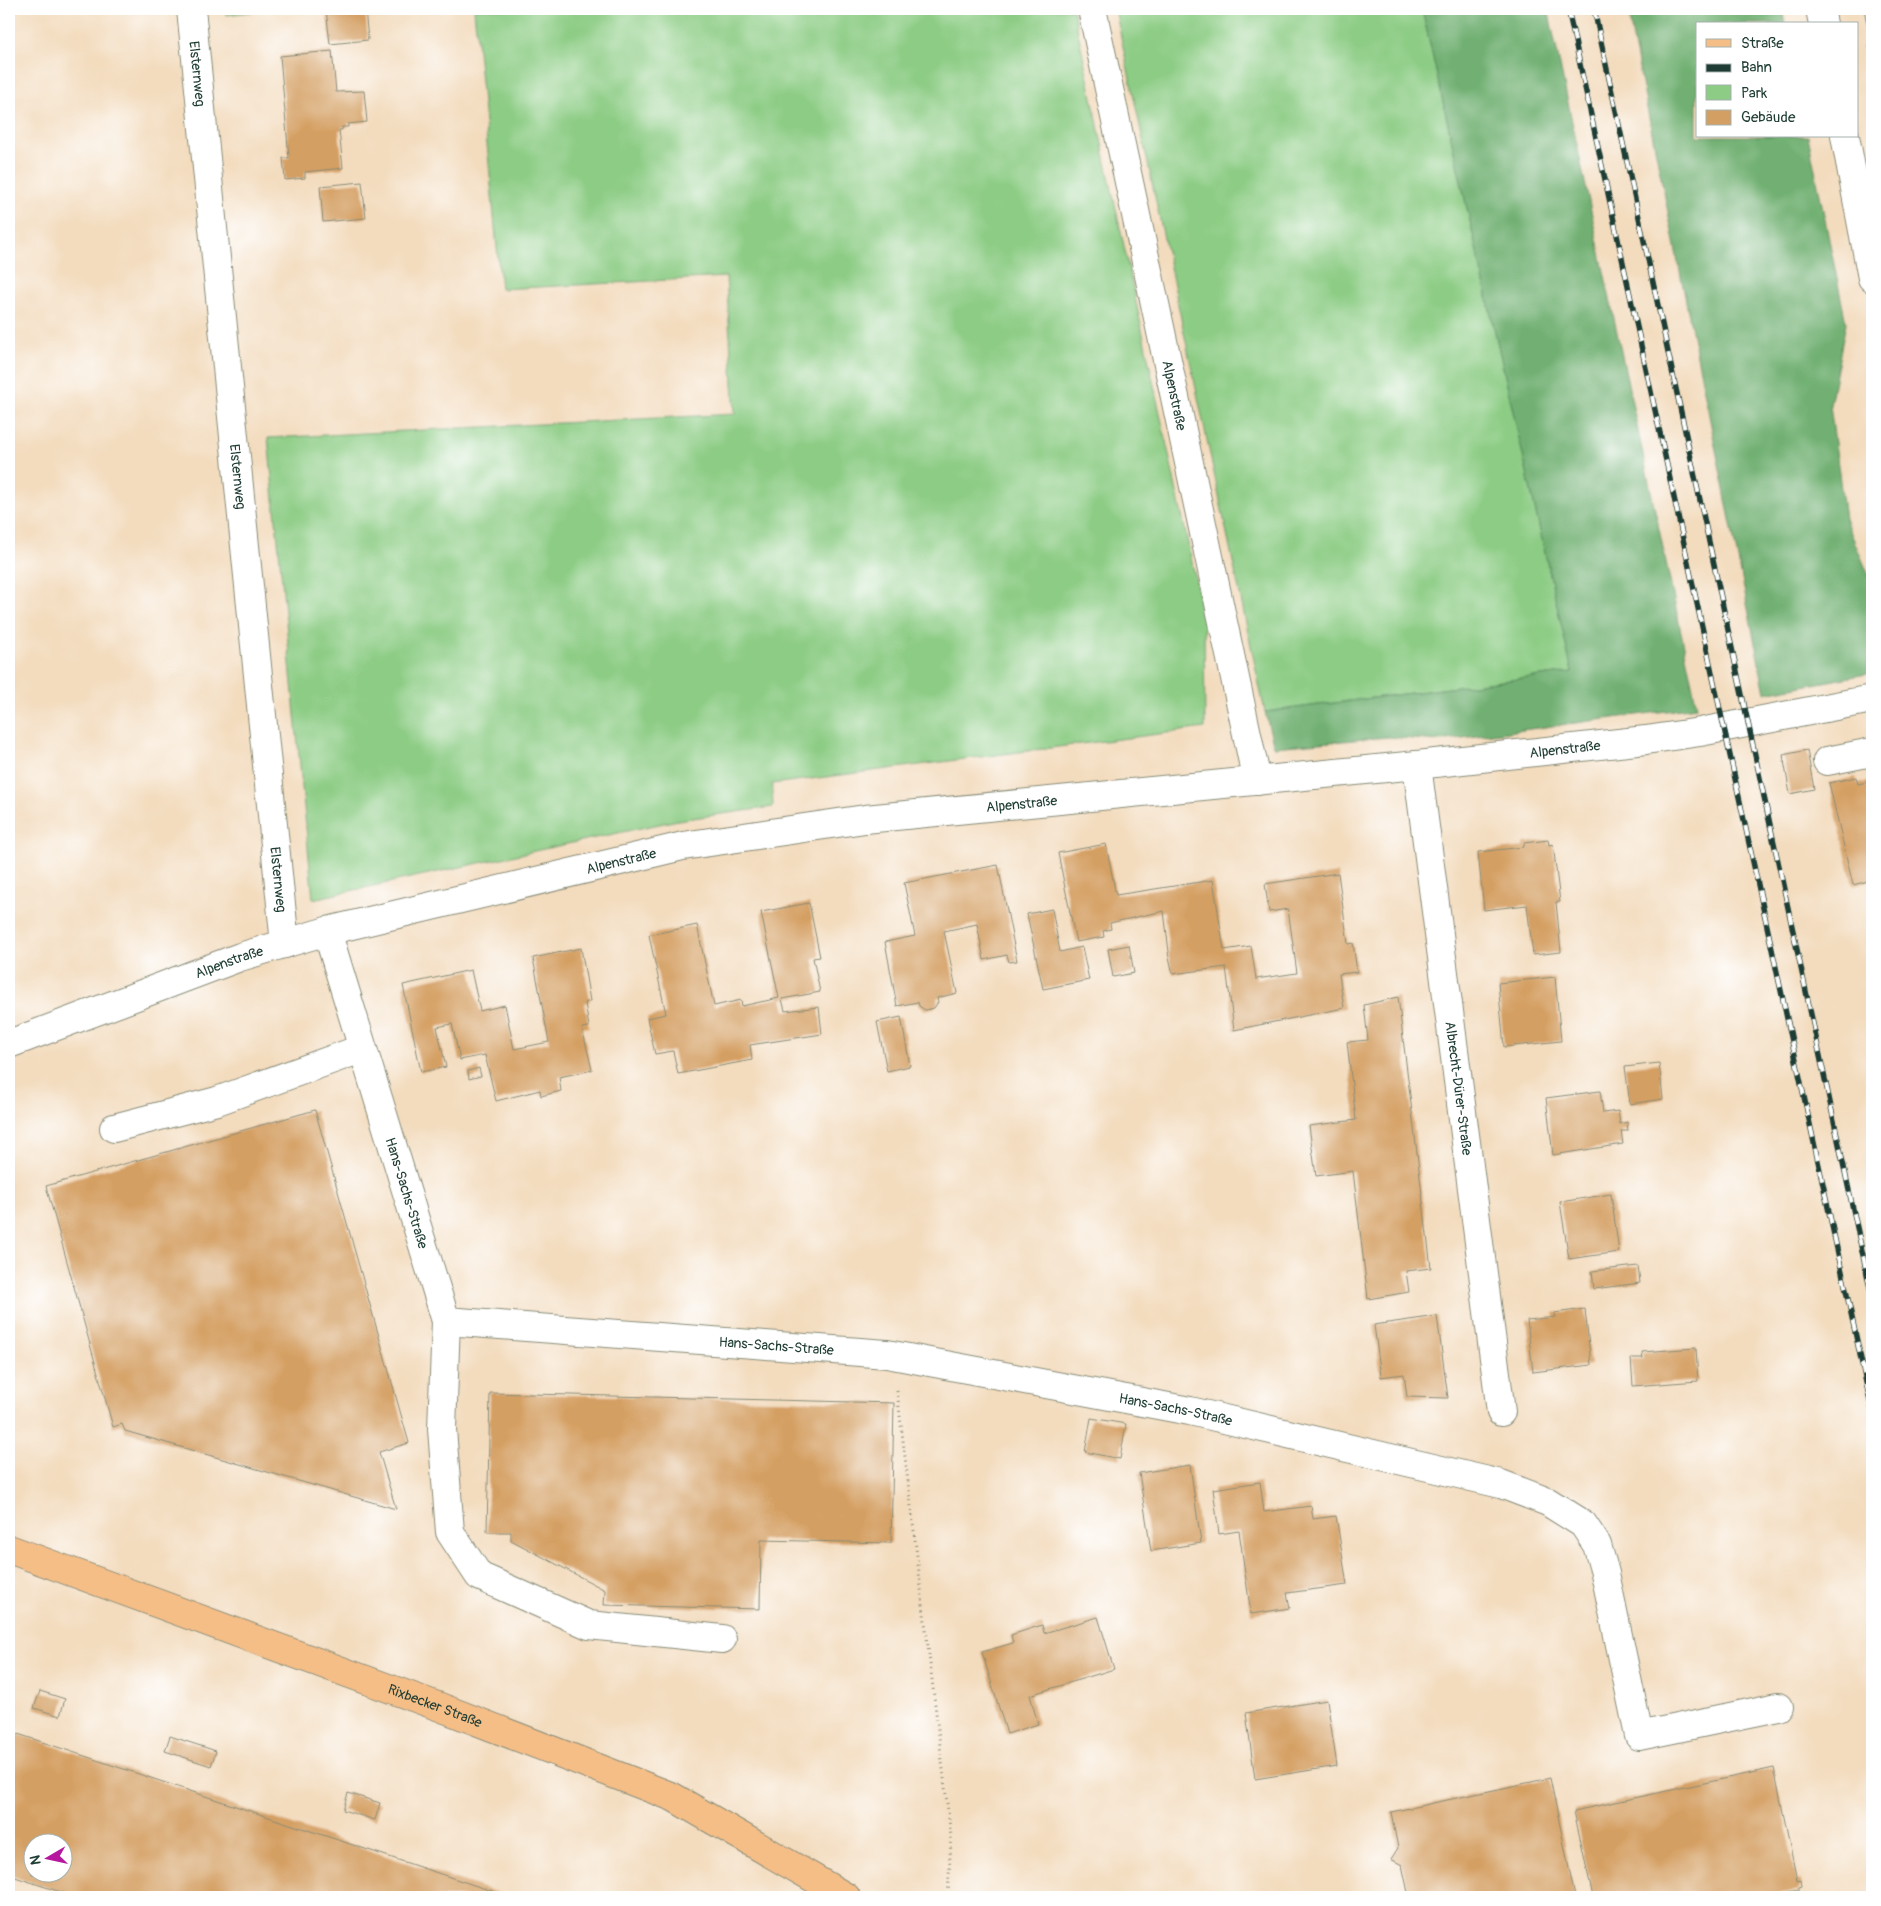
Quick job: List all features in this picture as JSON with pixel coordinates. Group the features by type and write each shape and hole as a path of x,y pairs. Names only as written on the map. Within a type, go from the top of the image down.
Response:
{"main road":[{"name":"Rixbecker Straße","path":"9,1550 431,1703 673,1797 846,1897"}],"street":[{"name":"Elsternweg","path":"191,9 285,944"},
{"name":"Alpenstraße","path":"1092,9 1257,781"},
{"path":"1820,9 1823,22"},
{"path":"1845,138 1872,278"},
{"name":"Alpenstraße","path":"9,1044 240,957 327,931 683,846 865,820 1417,765 1700,732 1872,699"},
{"path":"1827,761 1872,752"},
{"name":"Albrecht-Dürer-Straße","path":"1417,765 1501,1412"},
{"name":"Hans-Sachs-Straße","path":"327,931 361,1049 446,1321 887,1354 1190,1411 1502,1484 1548,1502 1582,1524 1597,1545 1605,1573 1639,1736 1778,1707"},
{"path":"114,1128 217,1101 361,1049"},
{"path":"446,1321 442,1429 450,1532 479,1576 589,1625 722,1639"}],"path":[{"path":"887,1354 898,1397 951,1836 948,1897"}],"green space":[{"path":"225,9 274,9 226,15"},
{"path":"474,9 1073,9 1204,618 1205,728 772,784 773,807 678,820 313,899 268,438 735,414 726,277 501,289"},
{"path":"1115,9 1422,9 1572,672 1265,712"},
{"path":"1422,9 1548,9 1697,707 1439,741 1388,737 1274,747 1265,712 1572,672"},
{"path":"1627,9 1782,9 1785,22 1696,22 1696,138 1808,138 1846,323 1830,405 1845,519 1872,583 1872,673 1765,693"}],"building":[{"path":"326,9 365,9 368,40 330,44"},
{"path":"1864,9 1872,9 1872,59 1868,44 1871,44"},
{"path":"332,51 336,92 364,91 367,122 348,124 348,127 342,127 342,130 339,130 343,168 305,172 305,178 285,180 283,158 289,158 280,56"},
{"path":"362,182 366,218 323,222 320,186"},
{"path":"1807,750 1814,789 1790,794 1783,755"},
{"path":"1856,777 1858,784 1872,781 1872,880 1853,885 1829,783"},
{"path":"1548,840 1549,845 1553,844 1560,902 1556,902 1561,952 1533,955 1527,905 1484,910 1478,852 1524,847 1524,843"},
{"path":"1106,844 1116,895 1213,880 1224,950 1251,946 1256,979 1297,973 1288,909 1269,912 1265,884 1338,873 1348,944 1353,943 1357,972 1339,974 1344,1008 1234,1030 1226,967 1173,974 1168,953 1164,911 1110,923 1111,929 1103,931 1104,937 1076,942 1058,853"},
{"path":"998,865 1017,961 1009,962 1007,955 984,960 977,924 944,931 957,993 937,998 938,1002 934,1008 925,1010 919,1006 918,1002 897,1006 885,942 915,936 904,883"},
{"path":"809,903 820,957 813,958 820,992 782,999 785,1011 819,1007 822,1034 750,1045 752,1060 678,1074 673,1051 655,1054 647,1018 666,1014 649,935 697,925 714,1006 741,1000 742,1006 779,998 761,912"},
{"path":"1052,909 1060,952 1082,947 1089,980 1043,989 1027,914"},
{"path":"1129,945 1134,973 1113,977 1108,949"},
{"path":"581,948 590,1001 585,1003 589,1027 582,1028 592,1070 559,1077 561,1091 541,1096 540,1090 496,1101 485,1055 460,1060 452,1024 437,1027 446,1067 421,1072 403,985 471,970 480,1011 505,1005 514,1049 549,1042 533,958"},
{"path":"1555,977 1561,1041 1504,1047 1498,983"},
{"path":"1398,997 1431,1268 1406,1271 1409,1292 1368,1299 1353,1171 1316,1176 1309,1126 1356,1120 1347,1042 1368,1040 1364,1005"},
{"path":"901,1017 910,1066 887,1071 877,1022"},
{"path":"1659,1063 1663,1099 1630,1104 1625,1067"},
{"path":"479,1068 481,1076 469,1079 468,1071"},
{"path":"1600,1091 1603,1113 1618,1111 1620,1124 1627,1122 1628,1131 1621,1131 1623,1144 1553,1155 1546,1098"},
{"path":"315,1110 409,1443 379,1452 396,1509 125,1431 122,1424 113,1427 46,1186"},
{"path":"1611,1194 1619,1252 1569,1259 1560,1202"},
{"path":"1638,1266 1640,1283 1594,1289 1592,1271"},
{"path":"1585,1309 1591,1365 1533,1372 1527,1320 1555,1317 1554,1313"},
{"path":"1437,1316 1448,1398 1407,1397 1404,1374 1381,1377 1374,1325"},
{"path":"1696,1348 1698,1381 1633,1386 1631,1358 1643,1358 1642,1352"},
{"path":"490,1393 894,1403 891,1543 761,1540 760,1609 604,1605 605,1590 511,1540 511,1532 487,1532"},
{"path":"1091,1418 1126,1424 1120,1459 1085,1452"},
{"path":"1190,1465 1201,1543 1151,1551 1139,1473"},
{"path":"1260,1482 1264,1512 1311,1506 1313,1519 1336,1516 1347,1585 1287,1593 1290,1608 1251,1614 1239,1531 1219,1534 1213,1489"},
{"path":"1098,1617 1114,1669 1030,1695 1038,1724 1007,1734 982,1652 1013,1643 1011,1635 1042,1625 1044,1633"},
{"path":"40,1691 65,1699 60,1716 34,1708"},
{"path":"1327,1700 1337,1766 1255,1779 1246,1713"},
{"path":"9,1731 510,1897 76,1897 36,1884 72,1884 72,1834 22,1834 22,1879 9,1875"},
{"path":"170,1736 216,1751 211,1766 165,1751"},
{"path":"1774,1768 1797,1881 1801,1880 1802,1886 1799,1887 1799,1890 1762,1897 1593,1897 1574,1811"},
{"path":"1550,1778 1575,1897 1445,1897 1444,1894 1428,1897 1409,1897 1402,1865 1391,1859 1398,1848 1391,1812"},
{"path":"348,1793 380,1803 375,1820 343,1810"}],"railway":[{"path":"1568,9 1872,1410"},
{"path":"1594,9 1872,1297"}]}
